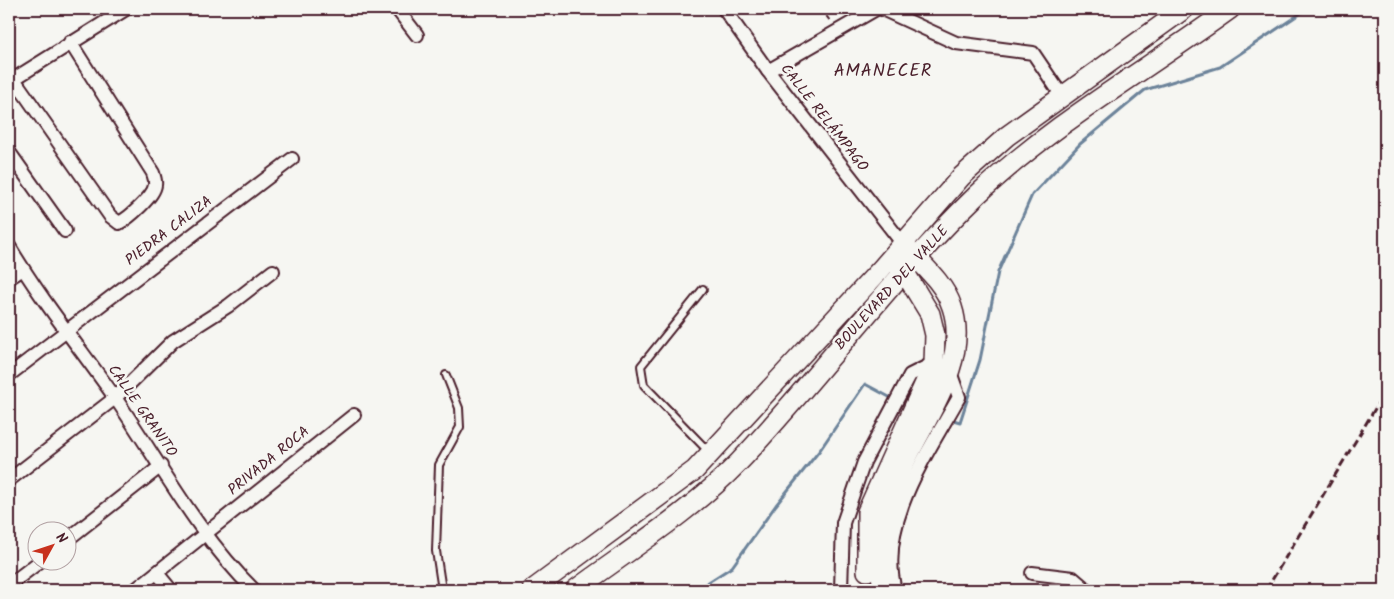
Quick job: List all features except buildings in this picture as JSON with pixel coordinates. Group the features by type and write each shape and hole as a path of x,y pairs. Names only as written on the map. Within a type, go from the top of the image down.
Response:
{"street":[{"path":"397,9 417,35"},
{"name":"CALLE RELÁMPAGO","path":"724,9 896,251"},
{"path":"768,72 836,30 876,9"},
{"path":"882,9 956,42 1033,53 1062,96"},
{"name":"BOULEVARD DEL VALLE","path":"532,590 695,470 896,251 961,177 1007,136 1184,9"},
{"path":"1188,9 1198,31"},
{"name":"BOULEVARD DEL VALLE","path":"575,590 709,491 738,463 905,273 976,196 1021,156 1230,9"},
{"path":"70,42 153,173 155,184 153,192 127,219 119,222 110,216 11,80 70,42 120,10"},
{"path":"9,152 65,231"},
{"name":"PIEDRA CALIZA","path":"9,375 65,330 292,159"},
{"name":"CALLE GRANITO","path":"9,246 65,330 116,398 206,533 254,590"},
{"path":"871,590 867,571 868,512 957,339 952,307 933,275 918,259 896,251"},
{"path":"895,590 892,540 907,491 959,397 942,368 930,314 905,273 896,251"},
{"path":"9,278 23,269"},
{"path":"9,480 116,398 173,342 228,306 273,271"},
{"path":"839,589 843,523 864,462 910,375 942,368"},
{"path":"884,590 878,567 884,517 942,368"},
{"name":"PRIVADA ROCA","path":"134,590 354,415"},
{"path":"78,531 161,466"},
{"path":"9,585 28,570"},
{"path":"157,573 171,590"},
{"path":"1032,573 1073,578 1087,590"}],"lane":[{"path":"703,289 641,366 644,385 710,454"},
{"path":"442,590 436,550 439,465 460,427 459,408 446,375"}],"path":[{"path":"821,9 836,30"}],"waterway":[{"path":"950,419 960,422 980,360 998,272 1032,195 1080,144 1145,90 1220,67 1307,9"},
{"path":"696,590 732,567 776,505 820,450 865,384 893,399"}],"railway":[{"path":"1266,590 1385,392"}],"district":[{"name":"AMANECER","path":"883,71"}]}
